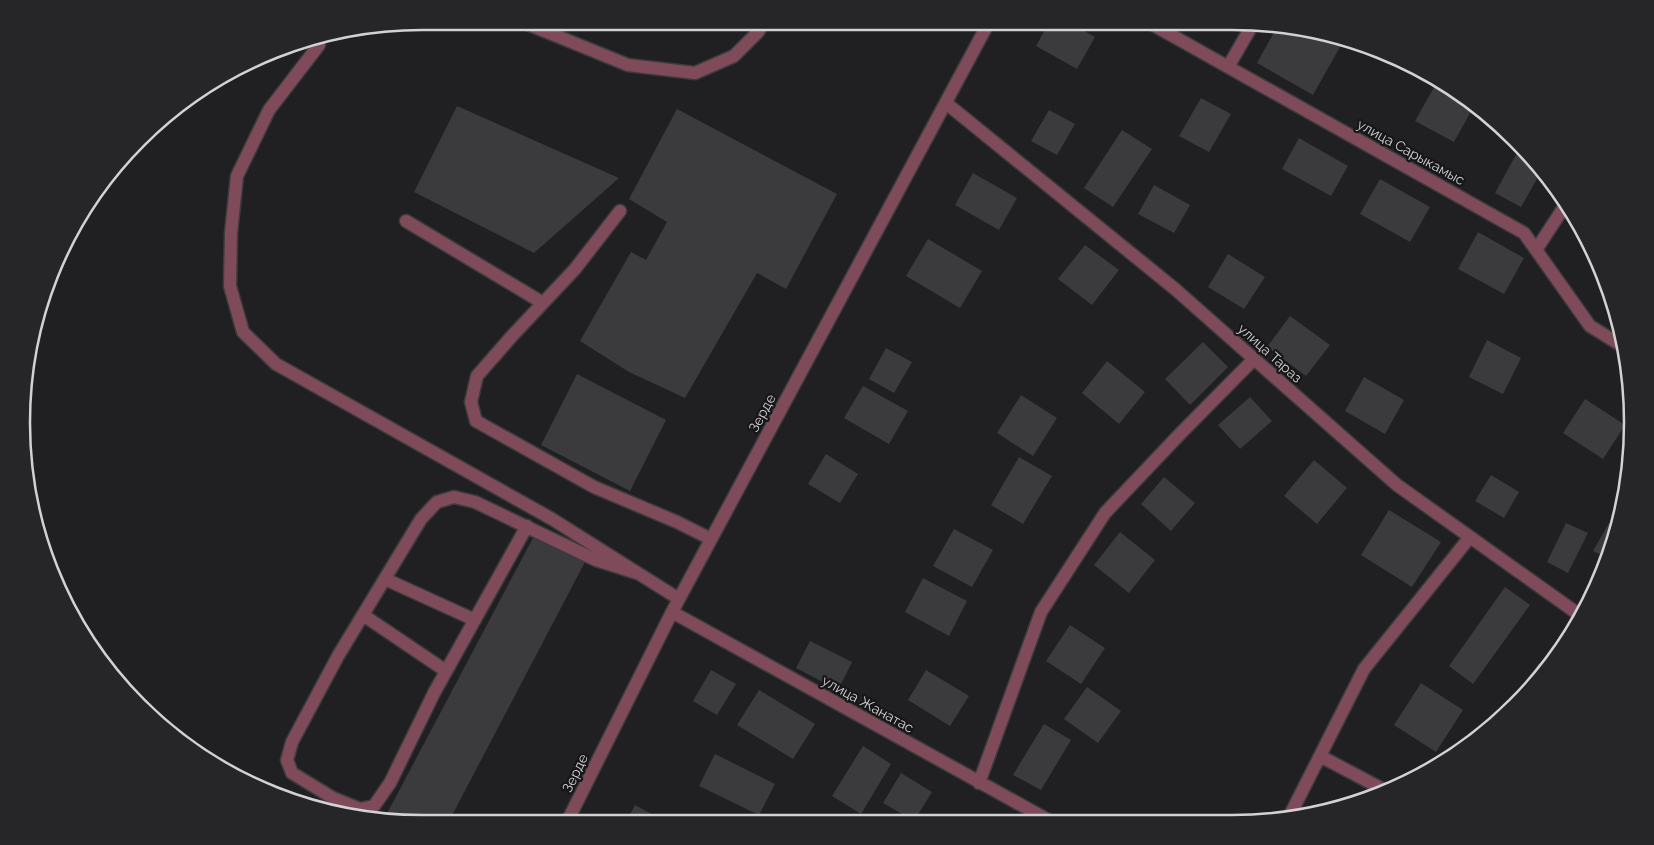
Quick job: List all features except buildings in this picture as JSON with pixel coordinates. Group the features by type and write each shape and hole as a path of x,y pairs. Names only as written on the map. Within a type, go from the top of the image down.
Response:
{"street":[{"path":"542,30 628,65 695,73 734,56 759,30"},
{"name":"Зерде","path":"570,815 672,612 985,30"},
{"name":"улица Сарыкамыс","path":"1162,30 1524,233 1590,326 1615,342"},
{"path":"1228,67 1249,31"},
{"path":"318,45 268,110 237,176 230,233 230,286 243,332 276,364 552,519 679,599"},
{"name":"улица Тараз","path":"946,103 1175,289 1396,485 1575,612"},
{"path":"1536,250 1562,210"},
{"path":"620,211 575,270 477,376 471,402 476,421 594,487 676,522 711,540"},
{"path":"406,221 543,303"},
{"path":"979,783 1041,612 1105,513 1179,434 1254,359"},
{"path":"527,526 434,693 390,783 374,806 360,809 333,798 292,773 287,760 292,742 338,656 421,519 437,502 454,497 475,502 527,526 596,560 637,573"},
{"path":"1293,810 1364,669 1470,537"},
{"path":"385,579 475,620"},
{"name":"улица Жанатас","path":"672,612 1039,815"},
{"path":"363,615 446,671"},
{"path":"1320,756 1378,787"}]}
